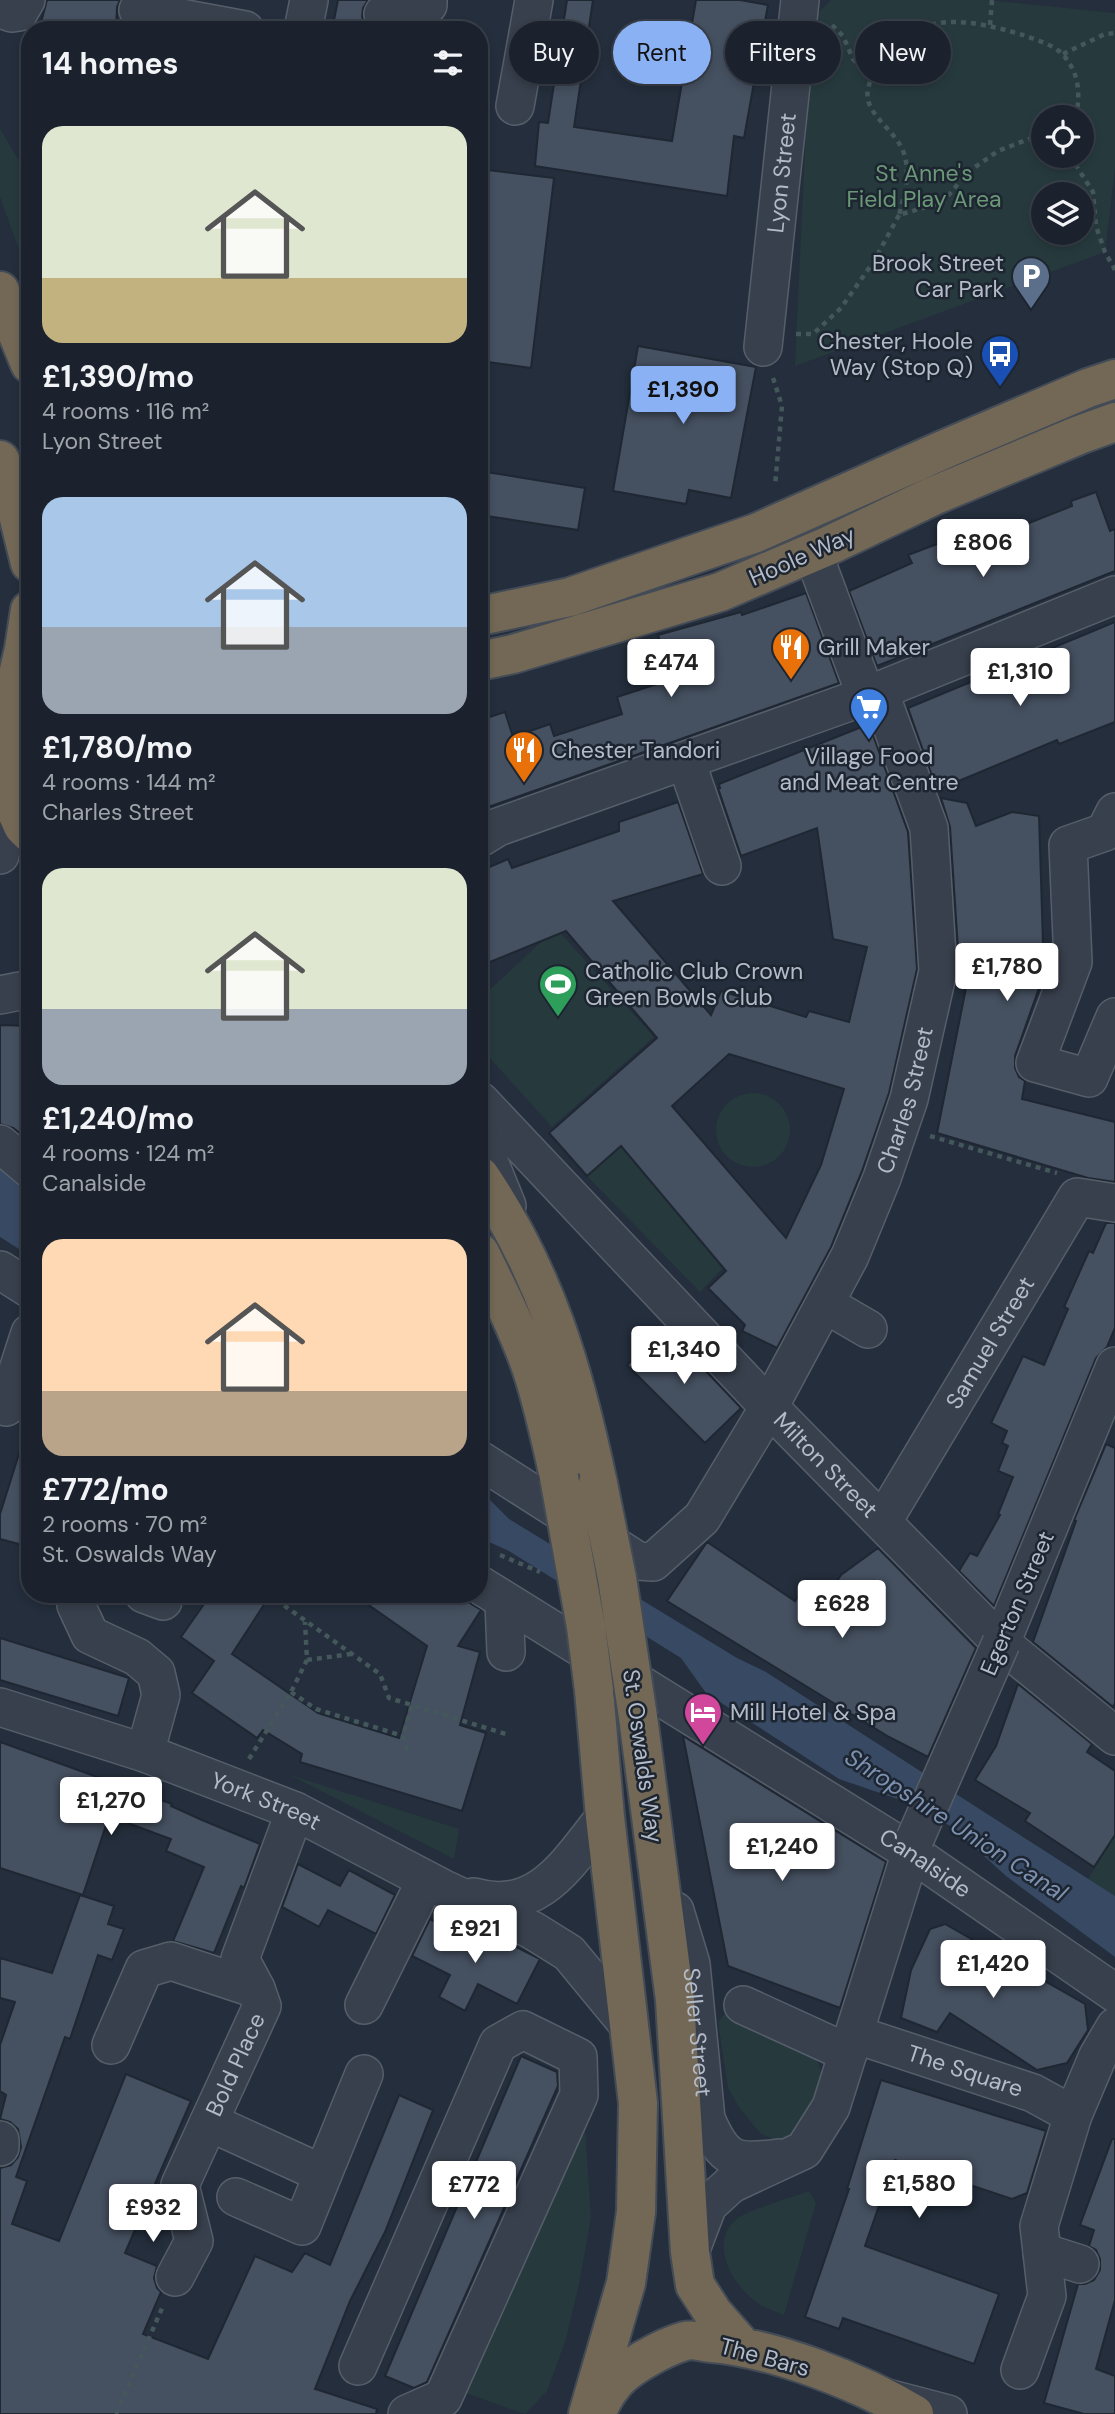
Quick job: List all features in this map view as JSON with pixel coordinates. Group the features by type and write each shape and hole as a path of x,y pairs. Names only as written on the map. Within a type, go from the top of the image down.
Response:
{"highway":[{"path":"0,291 21,341"},
{"name":"Hoole Way","path":"488,614 570,597 766,530 945,449 1115,379"},
{"name":"Hoole Way","path":"488,659 720,592 813,553 933,496 1115,422"},
{"path":"4,473 21,532"},
{"path":"21,668 5,731 10,797 21,822"},
{"name":"St. Oswalds Way","path":"488,1189 521,1245 568,1356 584,1418 617,1578 675,2000 690,2252 695,2285 713,2313 741,2345"},
{"name":"St. Oswalds Way","path":"488,1270 530,1364 559,1477 586,1627 594,1690 605,1816 638,2103 636,2212 626,2283 588,2414"},
{"name":"The Bars","path":"595,2414 613,2384 645,2360 687,2340 741,2345 841,2378 901,2406"}],"street":[{"path":"0,9 19,12 26,0"},
{"path":"305,21 309,0"},
{"path":"383,14 428,5 428,0"},
{"path":"515,106 534,0"},
{"name":"Lyon Street","path":"764,336 800,1"},
{"path":"138,10 197,21"},
{"name":"Charles Street","path":"488,1466 638,1561 653,1562 702,1518 769,1407 850,1256 882,1178 909,1099 938,971 929,828 813,553"},
{"path":"488,833 498,827 873,693 1115,595"},
{"path":"686,761 722,866"},
{"path":"0,855 10,797"},
{"path":"1115,812 1105,832 1068,845 1073,962 1035,1063 1089,1078 1115,1017"},
{"path":"0,995 21,991"},
{"name":"Milton Street","path":"488,1109 769,1407 1001,1643 1115,1736"},
{"path":"0,1144 21,1162"},
{"path":"488,1156 521,1245"},
{"name":"Samuel Street","path":"883,1521 938,1455 1077,1197 1115,1203"},
{"path":"0,1270 21,1283"},
{"path":"825,1304 868,1329"},
{"path":"6,1407 21,1361"},
{"name":"Egerton Street","path":"913,1846 1001,1643 1115,1366"},
{"path":"492,1593 506,1652"},
{"name":"Canalside","path":"492,1593 913,1846 1115,1993"},
{"path":"77,1603 90,1635 136,1657 156,1673 161,1695 145,1753"},
{"name":"York Street","path":"0,1707 145,1753 295,1811 434,1884"},
{"name":"Bold Place","path":"175,2277 194,2241 180,2185 262,2006 240,1959 295,1811"},
{"path":"434,1884 492,1902 516,1900 539,1891 555,1877 605,1816"},
{"name":"Seller Street","path":"655,1844 691,1964 706,2119 725,2154 743,2160 791,2156"},
{"path":"690,2252 708,2205 731,2184 804,2150 831,2107 913,1846"},
{"path":"365,2005 434,1884"},
{"path":"434,1884 532,1930 569,1953 630,2026"},
{"path":"111,2045 144,1969 171,1961 256,1989"},
{"name":"The Square","path":"743,2005 851,2044 1033,2093 1073,2115"},
{"path":"1020,2370 1047,2295 1039,2226 1073,2115 1098,2056 1115,2027"},
{"path":"358,2366 498,2045 523,2030 578,2057 579,2095 443,2398 407,2414"},
{"path":"236,2197 302,2226 364,2074"},
{"path":"209,2122 323,2174"},
{"path":"0,2140 0,2147"},
{"path":"1042,2252 1080,2264"},
{"path":"901,2406 948,2414"}],"path":[{"path":"990,25 992,0"},
{"path":"800,1 819,12 843,36 855,61"},
{"path":"951,23 990,25 1041,41 1063,54 1072,68 1080,93 1078,105"},
{"path":"1063,54 1105,34 1115,33"},
{"path":"774,497 782,407 764,336 813,334 841,308 874,261 900,215 907,185 905,156 894,133 870,109 866,93 869,84"},
{"path":"900,215 943,202 968,172 998,150 1031,139"},
{"path":"1078,168 1093,192 1096,226 1115,270"},
{"path":"899,1127 1063,1175"},
{"path":"280,1603 380,1674 389,1698 509,1735"},
{"path":"232,1786 291,1692 307,1660 305,1621"},
{"path":"307,1660 351,1654"},
{"path":"291,1692 316,1709 403,1737"},
{"path":"407,1750 403,1737 412,1705"},
{"path":"116,2414 175,2277"}],"green space":[{"name":"St Anne's Field Play Area","path":"831,0 986,0 1115,13 1115,168 1105,252 795,366 808,84 841,84 841,21 811,21"},
{"path":"0,129 21,164 21,255 0,197"},
{"name":"Catholic Club Crown Green Bowls Club","path":"556,928 654,1037 552,1127 488,1056 488,992"},
{"path":"753,1093 774,1099 784,1109 790,1130 784,1151 774,1161 753,1167 732,1161 722,1151 716,1130 722,1109 732,1099"},
{"path":"621,1146 723,1268 700,1292 587,1176"},
{"path":"290,1775 459,1829 454,1859"},
{"path":"1115,1835 1115,1896 1088,1879"},
{"path":"729,2009 815,2055 823,2077 798,2140 782,2142 761,2134 740,2109 728,2088 718,2022"},
{"path":"584,2114 591,2218 579,2284 566,2339 547,2391 525,2414 463,2392"},
{"path":"809,2191 816,2203 784,2315 758,2303 738,2284 726,2262 725,2238 729,2227 738,2218"}],"water":[{"path":"0,1161 21,1176 21,1250 0,1237"},
{"name":"Shropshire Union Canal","path":"488,1498 509,1519 737,1658 766,1672 1115,1896 1115,1957 1006,1876 952,1827 912,1804 839,1779 706,1693 681,1658 507,1550 488,1542"}],"building":[{"path":"47,0 120,0 116,21 41,21"},
{"path":"338,0 368,0 363,8 364,21 334,21"},
{"path":"567,0 593,0 590,21 564,21"},
{"path":"696,0 740,0 768,5 765,21 725,21 725,84 754,84 744,138 734,136 727,196 535,166 539,122 548,123 554,84 580,84 574,127 672,141 682,84 711,84 711,21 692,21"},
{"path":"488,170 554,178 531,368 488,362"},
{"path":"638,346 756,367 731,498 689,490 686,504 613,491"},
{"path":"488,472 585,488 578,530 488,516"},
{"path":"1096,492 1110,531 1115,529 1115,571 877,666 849,591 912,563 908,555 964,533 969,547 1072,506 1071,501"},
{"path":"806,593 839,683 488,807 488,717 505,712 513,737 550,724 554,736 622,714 617,697 672,679 658,635 741,612 742,615"},
{"path":"1115,622 1115,722 1059,744 1057,740 937,790 908,708"},
{"path":"869,724 908,832 917,969 889,1093 862,1171 831,1247 777,1348 742,1331 745,1325 708,1288 726,1271 621,1146 587,1176 549,1133 657,1038 566,931 488,963 488,868 508,859 512,868 619,831 619,822 678,802 703,874 613,901 711,1015 721,991 806,1017 809,1011 849,1022 867,947 833,939 817,828 741,856 719,784","holes":["729,1054 844,1089 821,1165 786,1238 672,1106"]},
{"path":"941,798 967,803 976,826 1012,812 1039,816 1044,974 1015,1056 1015,1068 1019,1077 1025,1081 1022,1099 1115,1122 1115,1182 1088,1178 937,1133 973,953 958,949 950,827"},
{"path":"0,1025 21,1026 21,1134 0,1124"},
{"path":"1106,1223 1115,1223 1115,1328 1107,1347 1096,1358 994,1606 959,1571 970,1553 977,1556 1000,1515 998,1514 1013,1477 998,1471 1008,1446 1002,1443 1007,1431 991,1423 1023,1356 1044,1365 1068,1309 1064,1307 1089,1251 1093,1253"},
{"path":"665,1328 741,1408 705,1443 627,1365"},
{"path":"1106,1444 1115,1448 1113,1707 1033,1642 1076,1521 1074,1520"},
{"path":"21,1448 21,1545 0,1539 0,1514"},
{"path":"707,1542 795,1601 802,1591 822,1603 841,1575 878,1548 976,1648 928,1757 889,1737 667,1601"},
{"path":"205,1603 265,1603 232,1654 318,1713 399,1738 427,1646 366,1603 470,1603 481,1610 458,1646 480,1652 460,1725 486,1733 462,1811 300,1762 302,1754 263,1730 257,1738 192,1693 214,1661 181,1637"},
{"path":"0,1638 129,1678 118,1716 0,1680"},
{"path":"1018,1684 1092,1744 1087,1752 1115,1771 1115,1835 1094,1867 1025,1821 1030,1813 975,1780 996,1746"},
{"path":"683,1736 886,1862 840,2008 728,1966"},
{"path":"0,1742 172,1804 171,1806 260,1844 244,1888 241,1886 214,1953 173,1941 204,1867 166,1851 171,1839 109,1816 83,1895 0,1868"},
{"path":"298,1864 340,1886 349,1870 395,1895 376,1934 328,1910 319,1927 282,1907"},
{"path":"80,1895 114,1906 108,1924 124,1929 112,1960 98,1955 70,2039 65,2037 16,2177 27,2181 12,2224 59,2241 126,2074 191,2101 125,2253 157,2266 154,2278 161,2292 143,2334 208,2359 255,2256 292,2272 305,2253 330,2265 399,2095 433,2110 385,2232 350,2301 315,2389 377,2409 376,2414 0,2414 0,2168 11,2165 18,2157 21,2147 18,2129 10,2122 0,2119 6,2095 0,2091 0,2045 15,2002 0,1998 0,1958 52,1973"},
{"path":"430,1919 489,1949 496,1937 540,1959 517,2004 478,1984 465,2011 439,1997 450,1975 412,1956"},
{"path":"945,1924 1085,2004 1088,2030 1067,2063 1037,2070 950,2013 937,2032 901,2018 911,1970 930,1929"},
{"path":"521,2056 557,2072 558,2086 427,2382 414,2388 385,2376"},
{"path":"881,2080 1046,2131 1027,2193 1012,2199 895,2160 865,2246 999,2294 974,2364 843,2318 839,2329 805,2317 849,2189"},
{"path":"1112,2139 1115,2139 1115,2300 1096,2369 1115,2376 1115,2414 1084,2414 1044,2403 1078,2284 1094,2280 1100,2270 1100,2259 1096,2250 1089,2246 1094,2230 1080,2225"}],"place":[{"name":"Brook Street Car Park","path":"1031,310"},
{"name":"Chester, Hoole Way (Stop Q)","path":"1000,388"},
{"name":"Grill Maker","path":"791,681"},
{"name":"Village Food and Meat Centre","path":"869,741"},
{"name":"Chester Tandori","path":"524,784"},
{"name":"Catholic Club Crown Green Bowls Club","path":"558,1018"},
{"name":"Mill Hotel & Spa","path":"703,1746"}]}
